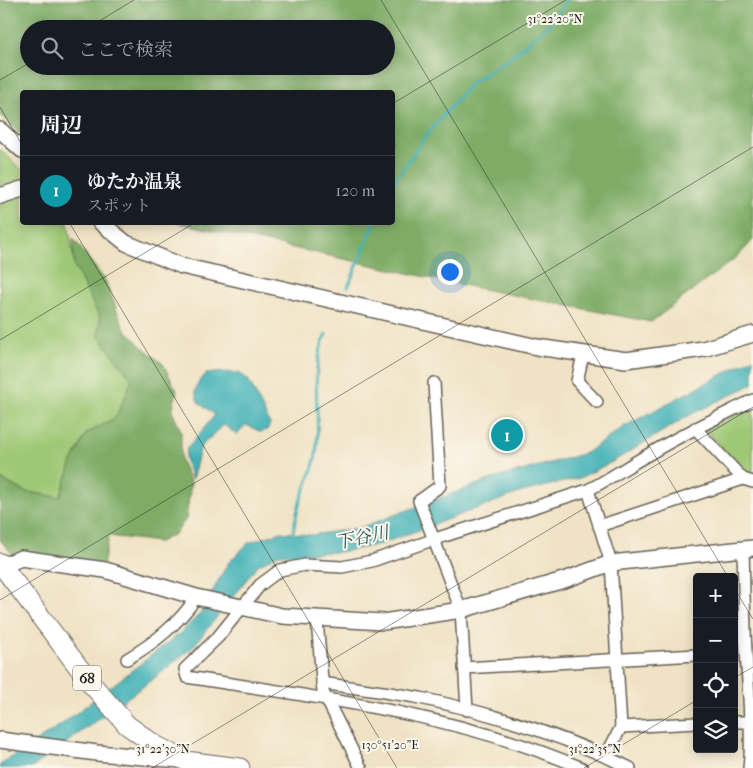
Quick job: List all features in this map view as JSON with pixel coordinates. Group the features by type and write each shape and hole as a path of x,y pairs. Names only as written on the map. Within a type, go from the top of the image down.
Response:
{"main road":[{"name":"68","path":"1,566 89,681 127,725 155,745 186,761 240,768"}],"street":[{"path":"0,130 20,148"},
{"path":"0,196 20,190"},
{"path":"104,225 126,243 182,266 527,345 584,355 626,360 703,349 753,334"},
{"path":"584,355 577,381 597,402"},
{"path":"434,383 440,486 419,500 461,610 467,710"},
{"path":"582,768 538,749 436,720 326,698 187,677 185,669 218,637 260,585 280,570 305,565 342,567 372,561 588,490 610,479 695,428 753,400"},
{"path":"599,526 749,483 695,428"},
{"path":"588,490 612,563 621,727 606,756"},
{"path":"1,566 21,558 105,570 241,609 317,620 383,622 461,610 567,579 612,563 748,548 744,652 753,722 752,760 749,768"},
{"path":"127,659 160,635 189,608 196,597"},
{"path":"317,620 322,683 326,698 360,768"},
{"path":"464,668 693,656"},
{"path":"322,683 420,698 467,710 528,728 606,756 630,768"},
{"path":"738,722 753,722"},
{"path":"621,727 693,723"},
{"path":"5,741 97,753 186,761"}],"green space":[{"path":"0,0 753,0 753,240 738,256 651,322 472,287 188,225 395,225 395,90 20,90 20,134 0,115"},
{"path":"0,149 20,168 20,225 68,225 74,262 100,318 98,336 133,379 116,417 86,434 72,462 60,497 26,492 0,479"},
{"path":"73,238 105,280 124,328 141,346 163,364 177,391 172,411 181,431 181,461 191,483 186,519 175,534 159,542 109,536 103,565 15,557 0,540 0,479 26,492 60,497 72,462 86,434 116,417 132,379 98,336 100,318 74,265"},
{"path":"753,407 753,476 747,476 706,430"}],"water":[{"name":"下谷川","path":"753,358 753,384 690,415 614,461 580,478 522,492 381,544 341,552 279,554 258,565 193,647 156,677 32,768 0,768 0,765 62,724 178,635 200,614 228,563 248,543 281,532 311,535 359,528 492,479 586,453 625,426"},
{"path":"222,372 239,373 248,379 270,424 267,430 261,432 246,425 237,435 224,425 201,446 192,480 185,458 187,448 215,415 198,402 195,391 199,382 206,374"}],"waterway":[{"path":"395,181 427,134 471,83 510,58 550,23 567,0"},
{"path":"348,287 374,225"},
{"path":"292,537 299,506 315,458 318,429 316,375 321,348 326,334"}],"place":[{"name":"ゆたか温泉","path":"507,435"}]}
